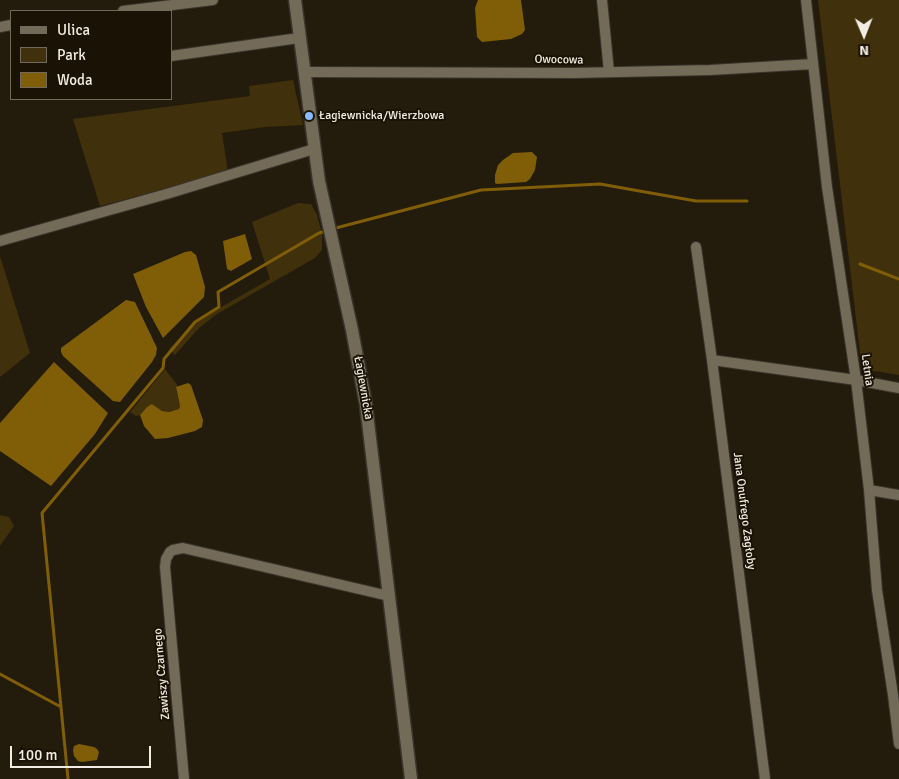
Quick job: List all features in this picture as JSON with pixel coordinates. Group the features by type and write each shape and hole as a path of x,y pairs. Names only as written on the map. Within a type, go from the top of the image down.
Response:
{"street":[{"path":"131,10 214,0"},
{"name":"Łagiewnicka","path":"295,0 314,149 322,196 363,387 411,779"},
{"path":"602,0 609,72"},
{"name":"Letnia","path":"806,0 829,196 856,380 869,490 877,590 896,695 899,744"},
{"path":"172,56 299,38"},
{"name":"Owocowa","path":"304,72 609,72 710,70 813,64"},
{"path":"0,241 170,193 314,149"},
{"name":"Jana Onufrego Zagłoby","path":"696,247 765,779"},
{"path":"712,360 856,380 899,388"},
{"path":"869,490 899,495"},
{"name":"Zawiszy Czarnego","path":"184,779 165,567 166,559 170,552 183,548 390,596"}],"green space":[{"path":"818,0 899,0 899,375 862,369"},
{"path":"293,80 303,125 265,127 222,133 228,172 100,206 73,119 250,96 249,86"},
{"path":"298,203 311,204 317,215 322,234 322,250 315,258 217,314 199,328 175,355 169,349 196,323 270,279 252,222"},
{"path":"0,256 30,353 0,377"},
{"path":"165,369 178,386 176,389 179,409 169,412 162,411 152,404 140,415 136,416 130,412"},
{"path":"0,515 9,517 14,526 0,546"}],"water":[{"path":"478,0 521,0 525,30 522,34 511,39 482,42 477,37 475,8"},
{"path":"532,152 537,157 535,170 530,179 526,182 495,183 498,165 503,160 513,153"},
{"path":"245,234 252,259 231,271 227,269 223,241"},
{"path":"191,251 196,255 205,287 204,297 163,338 146,307 133,274"},
{"path":"126,300 135,302 157,348 152,362 120,402 113,401 63,356 61,348"},
{"path":"54,362 108,413 95,434 51,486 0,451 0,423"},
{"path":"188,383 191,385 203,420 202,427 195,431 168,438 155,439 144,426 140,415 152,404 162,411 169,412 179,409 176,387"},
{"path":"79,744 97,749 99,752 97,760 78,761 74,756 73,750 74,746"}],"waterway":[{"path":"332,229 481,190 600,184 696,201 747,201"},
{"path":"68,779 42,513 163,368 164,359 195,322 219,307 218,292 319,233 326,231"},
{"path":"860,264 899,279"},
{"path":"0,674 61,707"}],"place":[{"name":"Łagiewnicka/Wierzbowa","path":"309,116"}]}
